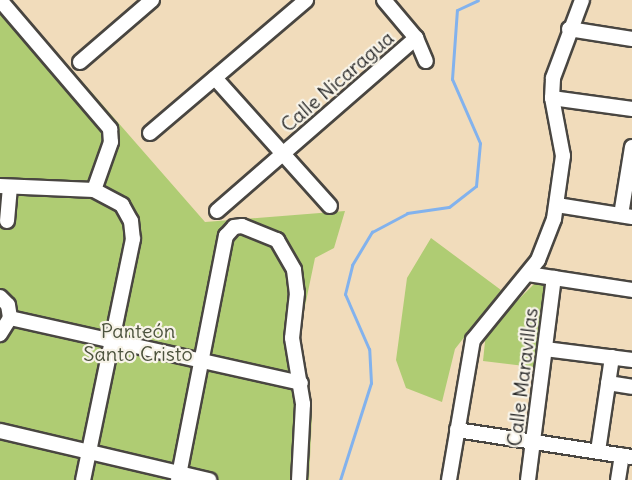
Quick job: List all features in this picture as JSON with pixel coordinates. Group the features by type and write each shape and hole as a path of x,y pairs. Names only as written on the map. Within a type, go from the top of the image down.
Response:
{"street":[{"path":"0,0 110,129 111,142 94,190"},
{"path":"80,62 152,0"},
{"path":"150,133 306,0"},
{"path":"384,0 416,38 426,61"},
{"path":"450,480 473,340 528,274 545,246 557,205 563,156 552,98 553,78 569,29 582,0"},
{"path":"569,29 632,39"},
{"name":"Calle Nicaragua","path":"217,211 416,38"},
{"path":"215,78 330,206"},
{"path":"552,98 632,109"},
{"path":"557,205 626,216 632,147"},
{"path":"7,221 5,187 94,190 122,205 133,229 83,480"},
{"path":"179,476 226,236 234,227 253,228 277,240 294,270 297,293 292,338 301,383 299,480"},
{"path":"528,274 632,290"},
{"name":"Calle Maravillas","path":"528,480 555,278"},
{"path":"0,297 8,305 10,318 0,334"},
{"path":"10,318 111,343 301,383"},
{"path":"545,349 632,360"},
{"path":"598,452 612,357"},
{"path":"608,383 632,387 632,381"},
{"path":"457,430 627,456 618,480"},
{"path":"0,431 179,476 209,480"}],"green space":[{"name":"Panteón Santo Cristo","path":"0,0 11,0 205,222 345,211 334,248 315,258 300,330 300,359 308,380 312,416 309,480 0,480"},
{"path":"431,238 501,290 455,349 442,402 406,388 396,360 407,278"},
{"path":"536,282 551,285 541,368 483,361 486,332"}],"waterway":[{"path":"340,480 371,383 369,349 345,294 352,265 372,232 407,213 449,207 476,186 480,143 452,79 457,10 478,0"}]}
